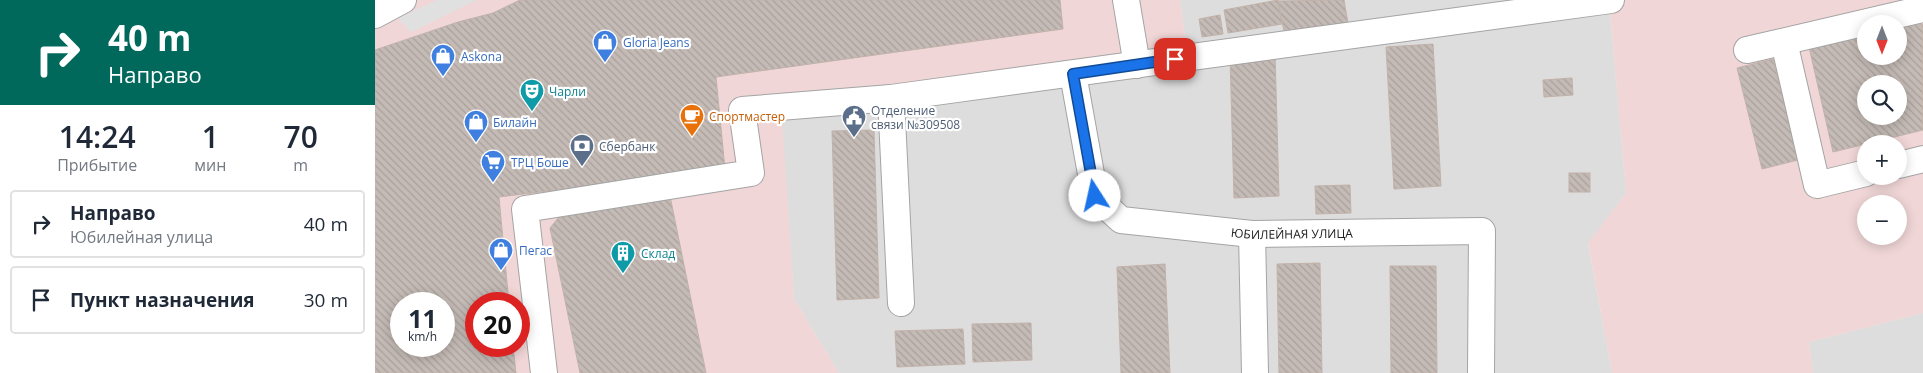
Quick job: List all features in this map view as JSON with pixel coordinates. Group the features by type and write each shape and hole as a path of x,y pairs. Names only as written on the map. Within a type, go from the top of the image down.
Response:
{"lane":[{"path":"375,15 403,0"},
{"path":"1125,0 1137,65"},
{"path":"544,373 525,209 751,174 742,110 891,98 1611,0"},
{"path":"1747,50 1923,9"},
{"path":"1783,42 1817,185 1857,175"},
{"name":"ЮБИЛЕЙНАЯ УЛИЦА","path":"1073,74 1095,196 1121,220 1252,234 1482,231 1481,373"},
{"path":"891,98 901,303"},
{"path":"1907,163 1923,159"},
{"path":"1252,234 1255,373"}],"shaded area":[{"path":"375,0 1180,0 1189,65 782,117 794,299 839,373 375,373"},
{"path":"437,0 477,0 411,32 398,18"},
{"path":"1180,0 1609,0 1626,193 1588,244 1612,373 839,373 794,299 781,117 1189,65"},
{"path":"1609,0 1923,0 1923,313 1809,342 1813,373 1612,373 1588,243 1626,193"},
{"path":"1923,313 1923,373 1813,373 1809,342"}],"building":[{"name":"ТРЦ Боше","path":"520,0 1060,0 1063,29 716,77 725,169 499,197 508,292 465,292 465,357 514,357 516,373 375,373 375,50 458,22 493,13"},
{"path":"1278,0 1282,24 1228,33 1224,10"},
{"path":"1344,0 1348,23 1285,36 1278,1"},
{"path":"1220,15 1223,34 1202,37 1199,19"},
{"path":"1918,23 1923,25 1923,130 1903,135 1857,135 1857,146 1833,152 1809,47 1857,36 1857,65 1907,65 1907,25"},
{"path":"1433,44 1441,186 1394,189 1386,47"},
{"path":"1275,54 1279,196 1234,198 1230,56"},
{"path":"1773,59 1798,160 1762,169 1737,68"},
{"path":"1572,78 1573,95 1544,97 1543,80"},
{"path":"874,130 879,298 837,300 832,131"},
{"path":"1569,173 1590,173 1590,192 1569,192"},
{"path":"1350,185 1351,213 1316,214 1315,186"},
{"name":"Склад","path":"669,191 706,373 580,373 550,228 559,217"},
{"path":"1320,263 1322,373 1279,373 1277,264"},
{"path":"1165,264 1170,373 1121,373 1117,267"},
{"path":"1390,266 1436,266 1437,373 1391,373"},
{"path":"1031,323 1032,360 973,362 972,324"},
{"path":"963,329 965,364 897,367 895,331"}],"place":[{"name":"Gloria Jeans","path":"605,63"},
{"name":"Askona","path":"443,77"},
{"name":"Чарли","path":"532,112"},
{"name":"Спортмастер","path":"692,137"},
{"name":"Отделение связи №309508","path":"854,138"},
{"name":"Билайн","path":"476,143"},
{"name":"Сбербанк","path":"582,167"},
{"name":"ТРЦ Боше","path":"493,183"},
{"name":"Пегас","path":"501,271"},
{"name":"Склад","path":"623,274"}],"route":[{"path":"1095,196 1073,74 1175,59"}]}
